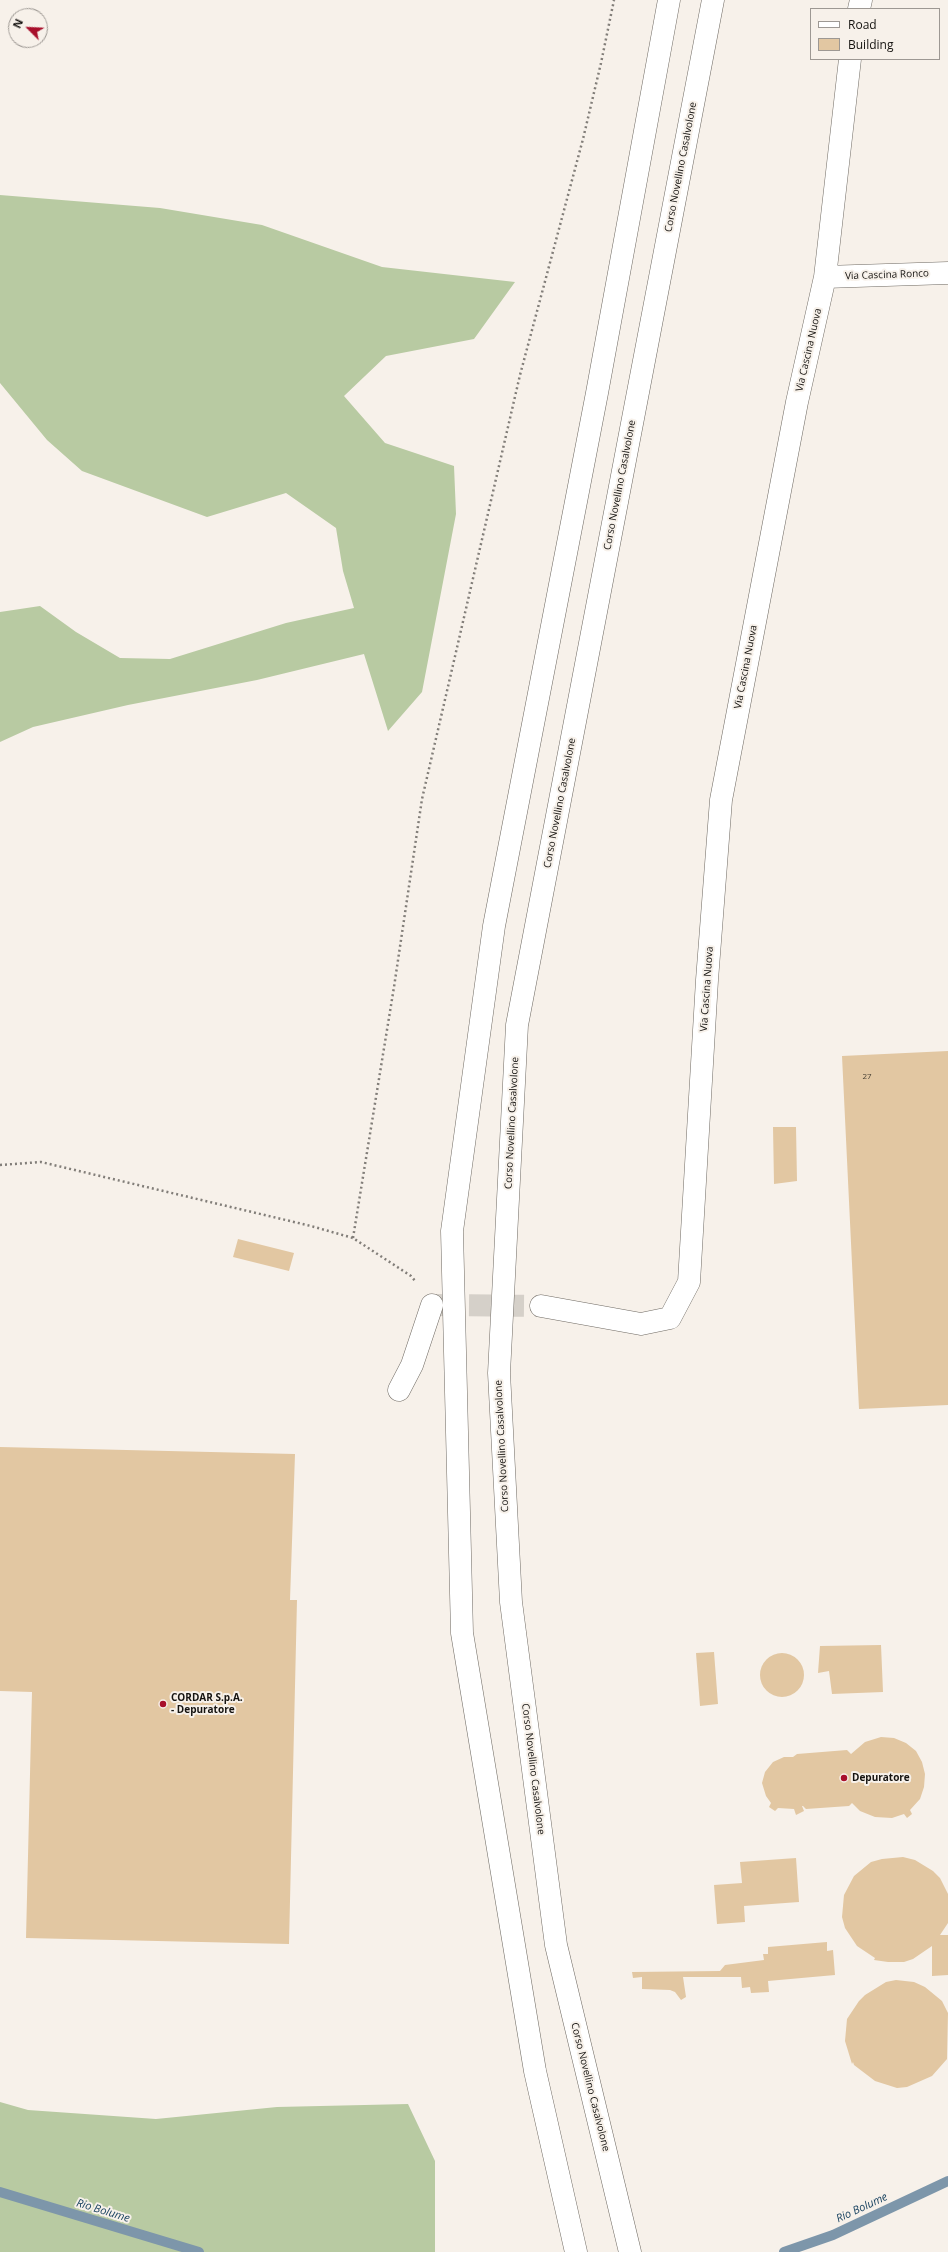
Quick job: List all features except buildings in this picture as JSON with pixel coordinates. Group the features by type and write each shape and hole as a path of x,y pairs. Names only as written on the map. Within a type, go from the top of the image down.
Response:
{"main road":[{"path":"576,2252 535,2070 462,1633 452,1230 494,926 598,385 668,0"},
{"name":"Corso Novellino Casalvolone","path":"630,2252 556,1945 511,1602 499,1373 517,1025 713,0"},
{"name":"Via Cascina Nuova","path":"540,1306 641,1324 670,1318 689,1282 707,980 721,800 797,402 825,277 850,60"},
{"name":"Via Cascina Ronco","path":"825,277 948,273"},
{"path":"400,1390 412,1365 432,1305"}],"path":[{"path":"353,1238 393,995 422,799 520,374 585,131 614,0"},
{"path":"0,1165 41,1162 311,1226 353,1238 411,1276 432,1305"}],"green space":[{"path":"0,195 160,208 262,225 382,267 515,282 474,339 386,356 344,396 385,443 454,466 456,514 422,692 388,731 364,654 257,680 128,705 33,727 0,742 0,612 40,606 76,632 120,658 170,659 286,623 354,608 343,571 336,528 286,493 207,517 82,471 47,440 0,383"},
{"path":"0,2102 28,2110 156,2119 277,2107 408,2104 435,2161 435,2252 0,2252"}],"waterway":[{"name":"Rio Bolume","path":"784,2252 833,2235 948,2181"},
{"name":"Rio Bolume","path":"0,2192 199,2252"}],"tunnel":[{"path":"436,1305 541,1306"}],"place":[{"name":"CORDAR S.p.A. - Depuratore","path":"163,1704"},
{"name":"Depuratore","path":"844,1778"}]}
